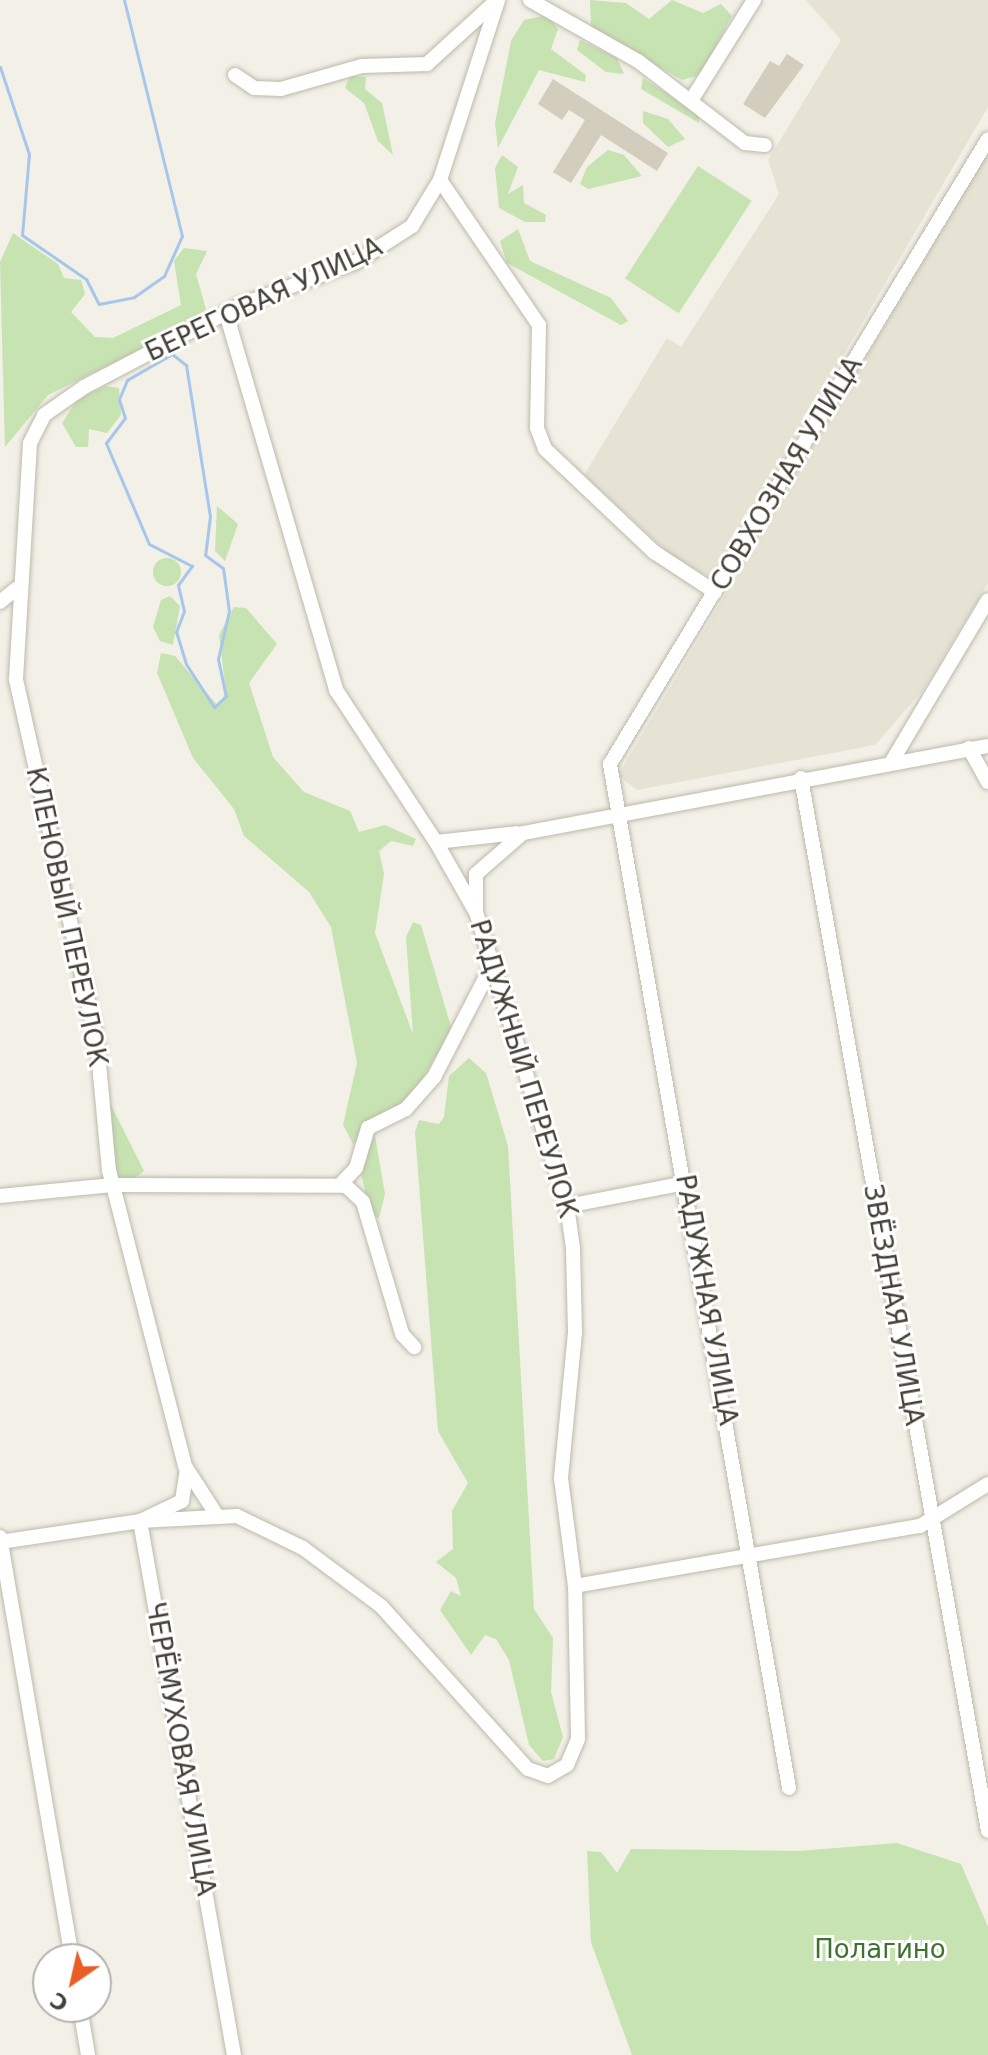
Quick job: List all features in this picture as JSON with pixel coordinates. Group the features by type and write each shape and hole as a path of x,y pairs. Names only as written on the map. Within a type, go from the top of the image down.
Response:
{"street":[{"path":"235,75 254,88 281,89 362,66 427,64 497,0"},
{"name":"БЕРЕГОВАЯ УЛИЦА","path":"35,428 66,397 226,313 376,251 421,217 440,180 497,0"},
{"path":"530,0 692,99 745,143 765,145"},
{"path":"692,99 754,0"},
{"name":"СОВХОЗНАЯ УЛИЦА","path":"618,813 614,756 988,139"},
{"path":"440,180 539,325 537,428 545,449 654,552 715,592"},
{"path":"226,313 329,677 436,842 476,912"},
{"name":"КЛЕНОВЫЙ ПЕРЕУЛОК","path":"35,428 16,589 16,679 97,1042 112,1185 187,1469 216,1514"},
{"path":"0,602 16,589"},
{"path":"892,761 913,733 988,600"},
{"path":"913,733 937,753"},
{"name":"РАДУЖНЫЙ ПЕРЕУЛОК","path":"216,1514 276,1532 363,1591 528,1769 548,1776 573,1759 575,1586 561,1478 575,1332 567,1206 476,912 480,865 523,833 801,778 988,746"},
{"path":"969,748 988,782"},
{"name":"ЗВЁЗДНАЯ УЛИЦА","path":"801,778 936,1519 988,1831"},
{"name":"РАДУЖНАЯ УЛИЦА","path":"618,813 789,1788"},
{"path":"436,842 523,833"},
{"path":"340,1185 356,1168 368,1128 406,1109 434,1077 493,962"},
{"path":"567,1206 685,1183"},
{"path":"0,1196 112,1185 340,1185 363,1202 402,1334 414,1347"},
{"path":"140,1521 179,1504 187,1469"},
{"path":"575,1586 936,1519 970,1489 988,1484"},
{"path":"69,1943 0,1540 216,1514"},
{"name":"ЧЕРЁМУХОВАЯ УЛИЦА","path":"140,1521 234,2055"},
{"path":"83,2023 88,2055"}],"shaded area":[{"path":"806,0 988,0 988,107 713,579 671,555 584,475 667,338 681,347 779,194 768,160 841,40"},
{"path":"988,152 988,583 924,689 875,745 637,790 618,775"}],"green space":[{"path":"590,0 626,3 649,19 672,0 703,13 721,4 732,16 700,75 682,80 591,28"},
{"path":"548,15 558,29 551,49 586,75 585,82 539,70 498,148 495,123 511,41 524,20"},
{"path":"580,40 617,58 624,74 606,72 577,50"},
{"path":"350,76 366,77 365,89 382,103 393,155 378,141 364,103 345,88"},
{"path":"643,78 699,115 699,123 641,89"},
{"path":"643,111 668,119 685,139 668,147 643,123"},
{"path":"608,150 624,155 642,176 588,189 580,184 587,167"},
{"path":"502,155 518,167 508,194 523,185 524,203 546,215 545,222 525,222 499,208 495,168"},
{"path":"698,166 752,201 679,313 625,278"},
{"path":"518,229 530,261 611,298 628,321 621,325 507,263 500,241"},
{"path":"13,233 58,264 64,278 81,280 85,294 71,312 95,337 113,338 181,305 174,261 184,248 207,251 196,274 206,309 196,322 48,395 5,447 0,262"},
{"path":"105,386 119,388 121,415 107,433 89,429 88,447 76,447 62,423 77,400"},
{"path":"217,506 238,524 225,561 215,551"},
{"path":"167,558 177,562 181,572 177,582 167,586 157,582 153,572 157,562"},
{"path":"170,596 180,606 173,645 160,641 153,627 161,600"},
{"path":"234,607 246,608 277,644 249,683 273,757 304,792 350,811 359,832 385,825 416,839 413,846 391,841 379,851 384,874 375,933 413,1034 406,937 413,922 421,925 452,1030 411,1098 353,1144 343,1125 357,1063 331,927 309,892 244,836 234,809 193,758 157,673 161,653 175,656 218,706 226,692 219,635"},
{"path":"469,1058 486,1073 508,1146 534,1609 553,1638 551,1692 563,1737 554,1759 543,1761 529,1745 509,1660 496,1639 485,1635 471,1655 440,1610 451,1591 461,1596 456,1578 436,1562 453,1549 452,1511 468,1483 438,1431 415,1132 419,1120 439,1124 444,1117 449,1076"},
{"path":"106,1095 144,1171 133,1180 119,1181 113,1173"},
{"path":"374,1130 385,1194 379,1218 370,1214 361,1173"},
{"name":"Полагино","path":"897,1843 961,1864 988,1927 988,2055 632,2055 591,1942 587,1851 601,1852 617,1873 631,1849 799,1851"}],"building":[{"path":"787,54 804,65 765,118 743,104 770,61 779,66"},
{"path":"553,79 668,153 657,171 601,135 571,183 553,172 585,120 569,110 562,120 538,104"}],"waterway":[{"path":"0,67 29,154 22,235 86,279 99,304 134,297 164,276 182,236 124,0"},
{"path":"172,354 186,365 210,516 205,555 223,568 229,611 218,659 226,696 214,707 186,664 176,632 184,611 178,585 192,566 149,544 106,443 125,418 119,399 127,380 172,354"}]}
